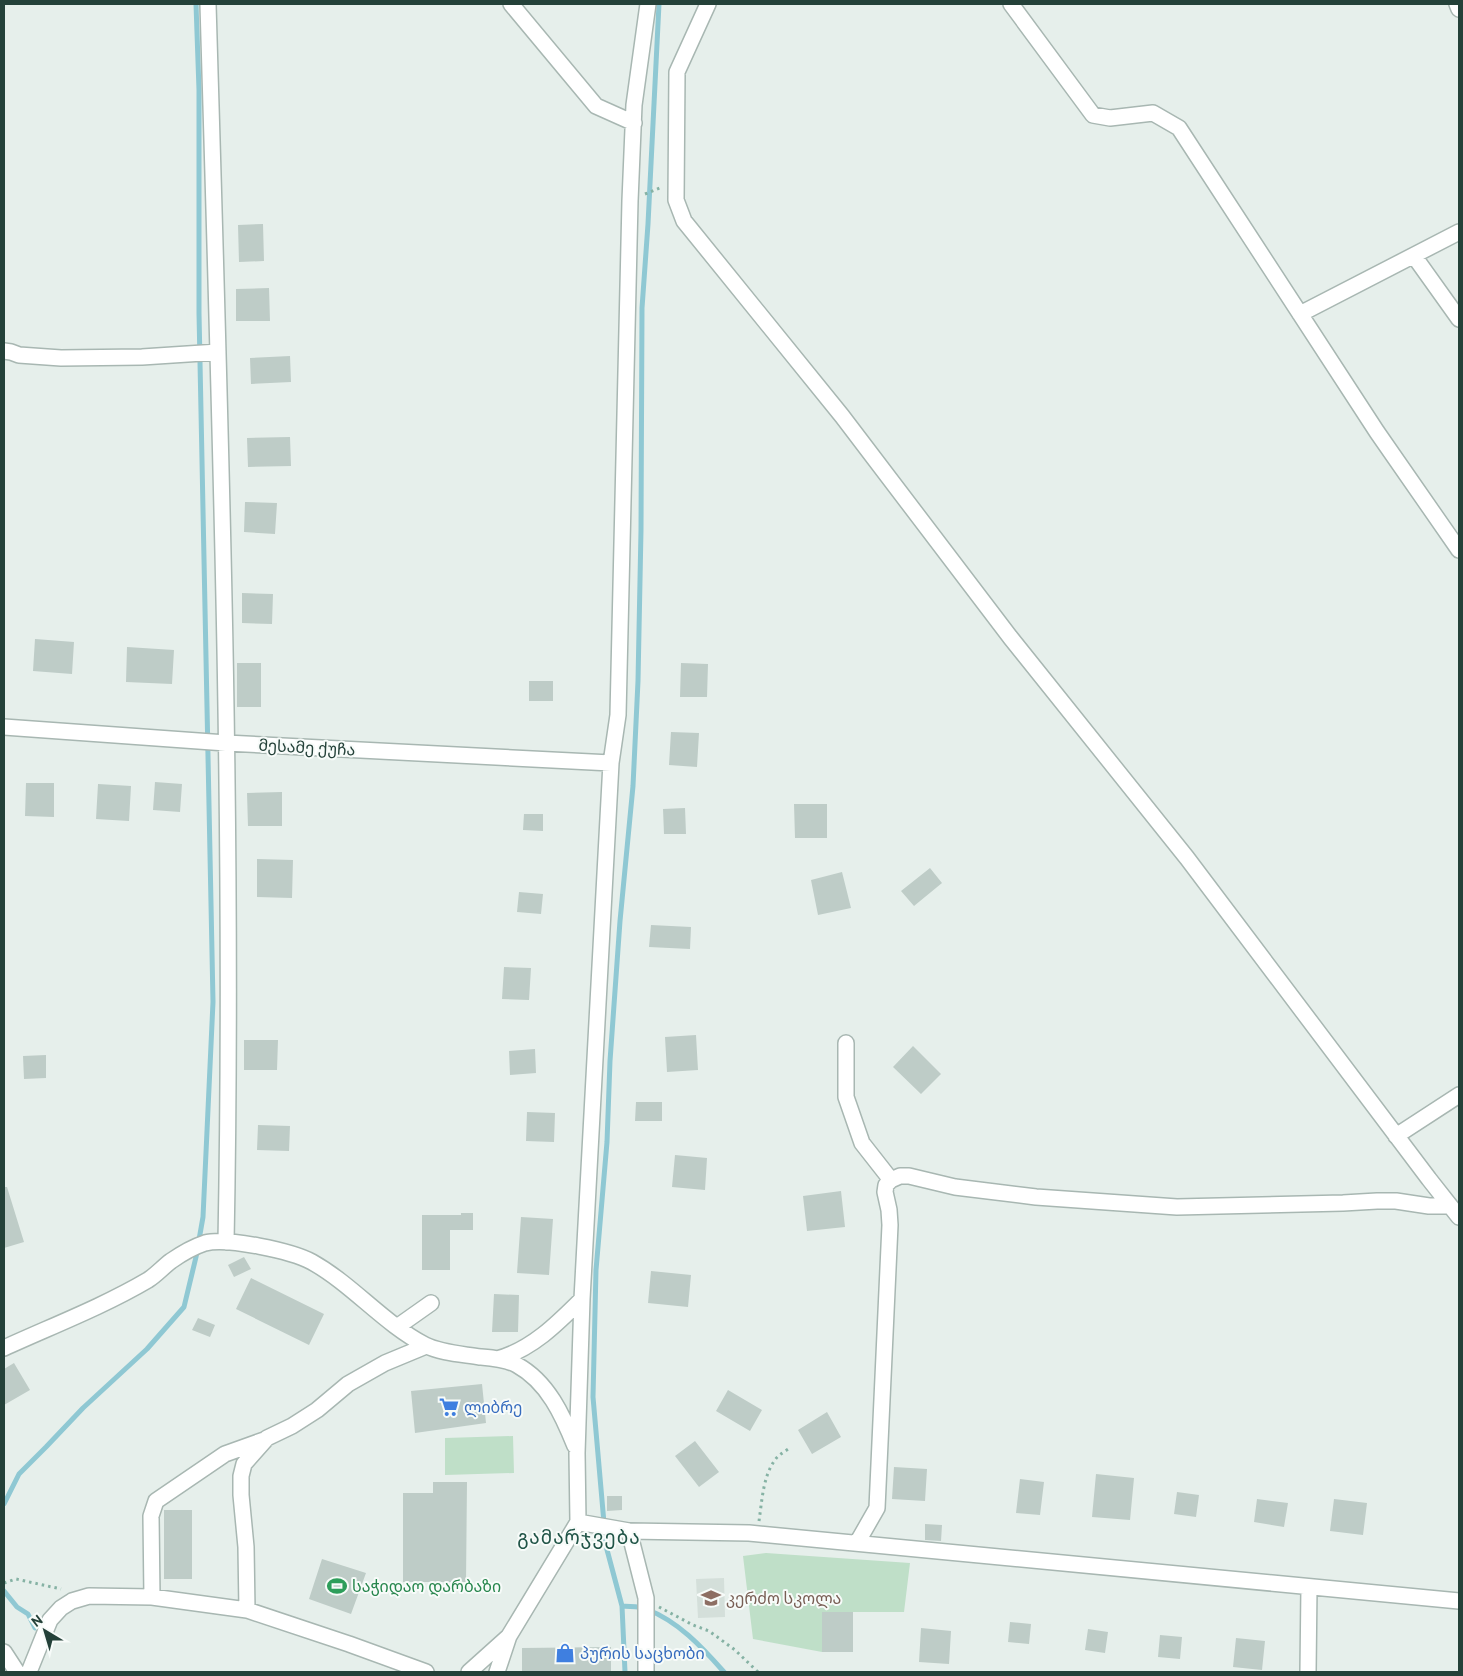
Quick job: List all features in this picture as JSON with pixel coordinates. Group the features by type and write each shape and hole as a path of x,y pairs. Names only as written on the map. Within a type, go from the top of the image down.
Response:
{"street":[{"path":"208,4 218,352 226,743 229,1081 226,1242"},
{"path":"510,4 596,106 634,123"},
{"path":"497,1672 509,1636 578,1522 577,1452 582,1299 611,763 618,715 630,201 634,106 648,4"},
{"path":"708,4 677,72 676,200 684,221 842,416 1010,637 1187,858 1455,1212"},
{"path":"1010,4 1093,114 1110,118 1153,113 1179,128 1377,432 1459,550"},
{"path":"1457,4 1459,10"},
{"path":"1300,314 1459,232"},
{"path":"1414,256 1459,320"},
{"path":"4,351 19,355 61,358 142,357 218,352"},
{"name":"მესამე ქუჩა","path":"4,727 226,743 611,763"},
{"path":"846,1043 846,1097 862,1143 890,1180"},
{"path":"1396,1136 1459,1095"},
{"path":"857,1543 877,1508 890,1225 885,1192 886,1185 890,1180 900,1176 909,1176 955,1187 1036,1197 1178,1208 1396,1201 1455,1212"},
{"path":"4,1348 87,1311 149,1279 172,1260 206,1243 226,1242 262,1246 310,1260 342,1281 397,1327 426,1346 450,1352 497,1359 516,1365 531,1376 552,1397 567,1426 577,1452"},
{"path":"497,1359 510,1356 529,1346 582,1299"},
{"path":"397,1327 431,1303"},
{"path":"152,1598 151,1516 156,1501 225,1454 268,1438 292,1426 317,1410 348,1384 384,1363 426,1346"},
{"path":"247,1610 246,1547 241,1476 244,1464 268,1438"},
{"path":"578,1522 629,1531 757,1534 1459,1601"},
{"path":"629,1531 646,1598 646,1672"},
{"path":"1308,1672 1309,1587"},
{"path":"29,1672 50,1620 72,1600 89,1596 152,1598 247,1610 426,1672"},
{"path":"469,1672 509,1636"},
{"path":"4,1652 17,1672"}],"path":[{"path":"630,201 676,181"},
{"path":"757,1534 764,1489 770,1470 775,1460 791,1447"},
{"path":"4,1583 16,1579 62,1589"},
{"path":"646,1598 692,1625 710,1632 735,1650 758,1672"}],"shaded area":[{"name":"კერძო სკოლა","path":"724,1578 725,1617 698,1618 696,1579"}],"green space":[{"path":"513,1436 514,1473 445,1475 445,1438"},
{"path":"766,1553 910,1563 904,1612 822,1612 822,1652 753,1639 743,1556"}],"building":[{"path":"263,224 264,261 239,262 238,225"},
{"path":"269,288 270,321 236,321 236,289"},
{"path":"290,356 291,382 251,384 250,358"},
{"path":"290,437 291,466 248,467 247,438"},
{"path":"245,502 277,503 275,534 244,532"},
{"path":"242,593 273,594 272,624 242,623"},
{"path":"35,639 74,642 72,674 33,671"},
{"path":"127,647 174,650 172,684 126,682"},
{"path":"237,663 261,663 261,707 237,707"},
{"path":"681,663 708,664 707,697 680,697"},
{"path":"529,681 553,681 553,701 529,701"},
{"path":"671,732 699,733 697,767 669,765"},
{"path":"155,782 182,784 180,812 153,810"},
{"path":"26,783 54,783 54,817 25,816"},
{"path":"98,784 131,786 129,821 96,819"},
{"path":"282,792 282,826 248,826 247,793"},
{"path":"794,804 827,804 827,838 795,838"},
{"path":"685,808 686,834 664,834 663,809"},
{"path":"524,814 543,814 543,831 523,830"},
{"path":"257,859 293,860 292,898 257,897"},
{"path":"930,868 942,883 914,906 901,891"},
{"path":"842,872 851,908 818,915 811,880"},
{"path":"519,892 543,894 541,914 517,912"},
{"path":"651,925 691,927 690,949 649,947"},
{"path":"504,967 531,968 529,1000 502,999"},
{"path":"696,1035 698,1070 667,1072 665,1037"},
{"path":"244,1040 278,1040 277,1070 244,1070"},
{"path":"913,1046 941,1074 921,1094 893,1067"},
{"path":"535,1049 536,1073 510,1075 509,1051"},
{"path":"46,1055 46,1078 24,1079 23,1056"},
{"path":"636,1102 662,1102 662,1121 635,1121"},
{"path":"527,1112 555,1113 554,1142 526,1141"},
{"path":"258,1125 290,1126 289,1151 257,1150"},
{"path":"675,1155 707,1158 705,1190 672,1187"},
{"path":"4,1187 7,1187 24,1242 4,1248"},
{"path":"841,1191 845,1227 807,1231 803,1196"},
{"path":"461,1213 473,1213 473,1230 450,1230 450,1270 422,1270 422,1215 461,1215"},
{"path":"521,1217 553,1219 549,1275 517,1273"},
{"path":"244,1257 251,1269 234,1277 228,1265"},
{"path":"651,1271 691,1275 688,1307 648,1303"},
{"path":"251,1278 324,1314 309,1345 236,1309"},
{"path":"494,1294 519,1295 518,1332 492,1332"},
{"path":"198,1318 215,1325 210,1337 192,1330"},
{"path":"14,1363 30,1390 4,1405 4,1369"},
{"name":"ლიბრე","path":"482,1384 486,1423 415,1433 411,1391"},
{"path":"728,1390 762,1410 750,1431 716,1411"},
{"path":"827,1412 841,1437 812,1454 798,1430"},
{"path":"695,1441 719,1472 699,1487 675,1456"},
{"path":"894,1467 927,1469 925,1501 892,1499"},
{"path":"1096,1474 1134,1478 1130,1520 1092,1517"},
{"path":"1020,1479 1044,1482 1040,1515 1016,1513"},
{"path":"433,1482 467,1482 466,1582 403,1582 403,1493 433,1493"},
{"path":"1177,1492 1199,1495 1196,1517 1174,1514"},
{"path":"607,1496 622,1496 622,1510 607,1511"},
{"path":"1257,1499 1288,1503 1284,1527 1254,1522"},
{"path":"1334,1499 1367,1503 1363,1535 1330,1531"},
{"path":"164,1510 192,1510 192,1579 164,1579"},
{"path":"925,1524 942,1525 941,1541 925,1540"},
{"name":"საჭიდაო დარბაზი","path":"322,1559 366,1573 351,1614 309,1599"},
{"path":"822,1612 853,1612 853,1652 822,1652"},
{"path":"1010,1622 1031,1624 1029,1644 1008,1642"},
{"path":"921,1628 951,1631 949,1664 919,1662"},
{"path":"1088,1629 1108,1632 1105,1653 1085,1650"},
{"path":"1160,1635 1182,1637 1180,1659 1158,1657"},
{"path":"1236,1638 1265,1641 1262,1670 1233,1667"},
{"path":"611,1647 611,1672 522,1672 522,1648"}],"waterway":[{"path":"4,1504 19,1474 83,1408 147,1349 184,1307 203,1217 213,1002 199,313 199,90 196,4"},
{"path":"625,1672 622,1606 606,1546 593,1397 596,1270 607,1142 610,1061 620,921 633,786 638,681 642,308 659,4"},
{"path":"4,1591 17,1607 28,1614 35,1628"},
{"path":"622,1606 643,1608 669,1620 698,1644 724,1672"}],"place":[{"name":"ლიბრე","path":"449,1407"},
{"name":"საჭიდაო დარბაზი","path":"337,1586"},
{"name":"კერძო სკოლა","path":"711,1598"},
{"name":"პურის საცხობი","path":"565,1653"}],"district":[{"name":"გამარჯვება","path":"579,1537"}]}
